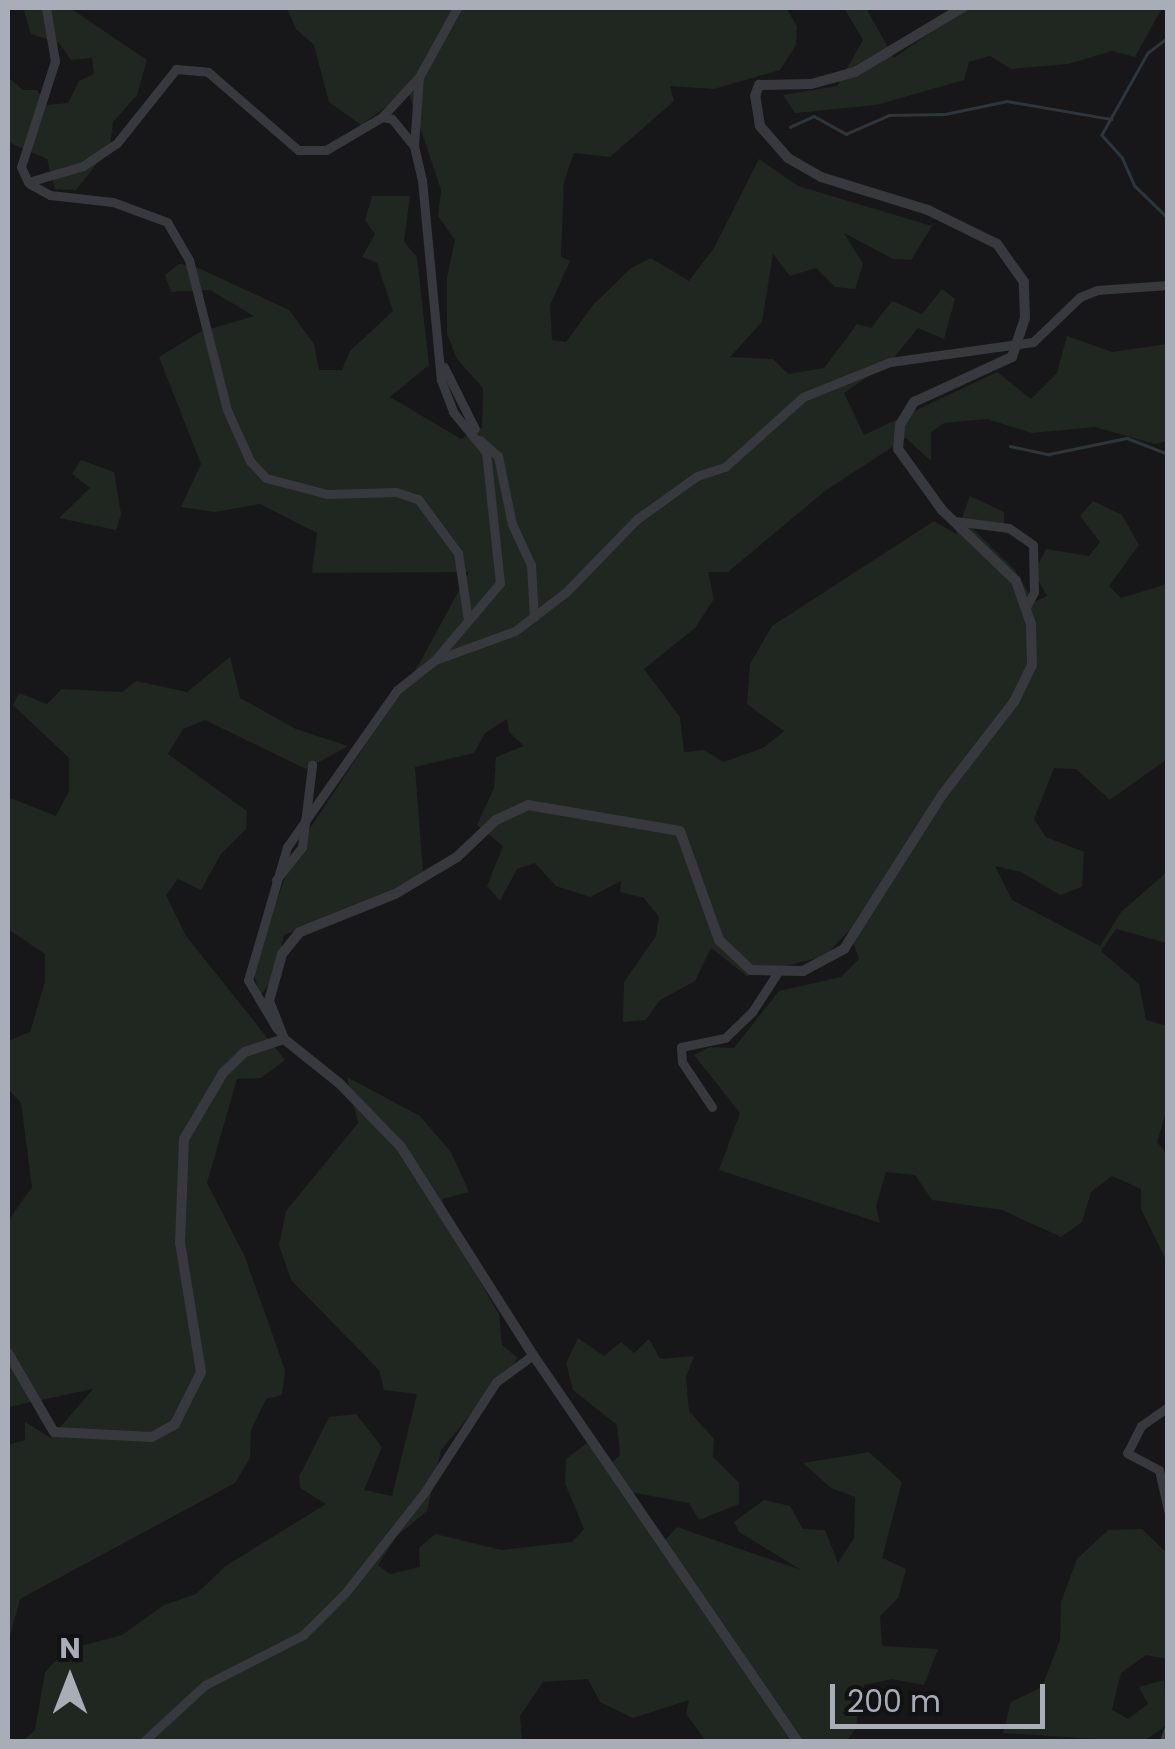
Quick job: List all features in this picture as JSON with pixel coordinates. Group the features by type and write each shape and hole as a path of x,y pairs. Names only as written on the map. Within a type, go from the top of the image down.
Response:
{"street":[{"path":"46,8 55,61 21,167 28,182 50,195 113,202 168,222 189,260 226,410 250,461 266,478 327,494 396,492 418,499 458,553 468,620"},
{"path":"28,182 83,166 118,143 176,69 208,72 298,150 326,150 382,117 418,77 457,8"},
{"path":"284,1040 270,1009 270,992 282,954 300,932 395,894 458,857 496,820 528,805 680,831 723,947 750,970 776,975 817,966 844,948 942,794 1014,702 1032,665 1026,607 1008,569 955,521 904,462 900,425 914,402 997,368 1015,348 1026,302 1022,275 1008,252 928,210 813,174 770,143 755,110 759,85 811,84 855,72 962,8"},
{"path":"418,77 414,146 430,229 438,353 447,399 498,456 512,524 531,565 534,617"},
{"path":"382,117 392,118 414,146"},
{"path":"435,660 481,647 534,617 637,520 697,476 725,467 803,398 890,362 1015,348 1033,342 1080,298 1097,290 1168,285"},
{"path":"482,441 489,469 500,582 435,660 397,690 306,819 274,882 248,980 284,1040 339,1082 401,1147 533,1355 798,1742"},
{"path":"955,521 1009,528 1033,545 1034,592 1026,607"},
{"path":"306,819 312,765"},
{"path":"712,1107 682,1062 680,1046 725,1038 752,1012 776,975"},
{"path":"8,1353 18,1362 54,1432 152,1437 174,1424 201,1372 180,1243 184,1139 222,1072 245,1052 284,1040"},
{"path":"143,1742 204,1685 303,1634 346,1592 424,1493 496,1382 533,1355"},
{"path":"1168,1407 1141,1426 1127,1453 1159,1470 1168,1510"},
{"path":"1164,1742 1168,1730"}],"shaded area":[{"path":"23,8 70,8 147,60 137,95 113,122 110,147 76,190 55,189 47,159 8,142 8,77 23,90 37,90 47,105 68,103 79,81 94,74 92,58 71,60 59,43 31,34"},
{"path":"287,8 786,8 797,26 796,45 780,70 714,89 670,86 674,101 610,157 574,153 564,181 561,257 570,261 550,305 552,340 566,342 593,305 631,268 651,258 689,281 714,248 759,159 798,186 932,226 911,260 893,259 844,233 863,264 855,289 835,287 816,268 790,276 773,254 762,322 730,357 773,359 788,374 824,368 857,324 871,328 892,301 922,314 942,289 955,299 944,339 918,328 893,359 844,393 864,435 997,372 1031,399 1057,373 1067,336 1112,352 1167,344 1167,441 1155,444 1095,427 1032,433 987,419 944,423 931,432 931,461 906,438 825,491 728,572 708,572 714,599 695,628 644,669 680,717 684,752 704,750 723,762 763,748 784,731 747,704 750,664 772,626 934,521 956,534 970,496 1004,512 1004,528 973,529 1015,570 1034,602 1047,596 1034,573 1046,549 1089,556 1100,542 1080,516 1093,501 1122,515 1139,545 1109,586 1121,598 1167,584 1167,759 1110,800 1076,769 1054,768 1034,819 1046,837 1084,852 1082,887 1060,895 1021,872 995,866 1012,900 1100,946 1121,912 1167,872 1167,943 1116,929 1101,951 1139,984 1146,1020 1167,1026 1167,1109 1157,1142 1167,1154 1167,1262 1141,1209 1141,1189 1112,1176 1091,1192 1082,1222 1061,1237 1002,1210 932,1200 915,1175 886,1172 876,1206 880,1223 719,1170 740,1113 694,1055 710,1047 734,1048 779,991 841,977 859,959 849,931 825,956 747,976 711,948 695,981 660,1000 646,1020 623,1022 624,982 656,936 659,917 644,898 620,892 621,881 590,897 556,886 535,863 517,869 500,901 487,886 503,846 477,825 494,788 496,757 524,746 509,732 507,719 485,733 474,753 415,767 423,872 361,907 284,935 274,978 260,996 252,967 295,851 419,664 469,572 312,573 317,533 260,504 215,512 181,507 201,464 159,357 200,332 254,316 210,290 171,292 165,275 179,264 194,266 289,310 314,344 319,370 342,370 350,351 393,311 377,263 362,257 375,234 365,220 372,196 410,196 404,242 417,257 429,365 390,397 461,439 482,428 483,388 457,359 447,334 447,277 455,240 438,216 441,190 408,91 361,125 329,102 314,45 296,29"},
{"path":"844,8 866,8 894,58 966,8 1162,8 1135,57 1112,51 1068,64 1011,69 990,56 969,62 964,80 876,105 795,113 783,95 837,86 863,40"},
{"path":"81,460 114,472 121,514 116,530 59,518 90,488 72,474"},
{"path":"230,657 240,698 296,729 348,746 306,769 205,720 183,729 168,754 247,811 246,829 221,854 201,890 178,879 166,895 186,936 285,1060 261,1078 237,1079 207,1183 245,1257 285,1370 282,1395 266,1399 251,1430 250,1458 235,1483 20,1599 8,1643 8,1445 25,1440 25,1422 51,1438 93,1389 8,1407 8,1221 32,1187 21,1103 8,1089 8,1041 30,1032 45,982 45,954 8,929 8,797 56,816 69,791 69,758 13,705 19,693 47,704 62,689 122,692 136,681 187,692"},
{"path":"347,1077 420,1116 451,1152 469,1192 442,1199 456,1240 499,1314 502,1345 518,1358 441,1450 427,1511 397,1536 378,1565 390,1574 420,1567 419,1548 435,1534 502,1550 572,1542 584,1529 565,1483 566,1459 587,1443 608,1466 620,1455 617,1425 573,1390 566,1363 578,1338 604,1356 621,1342 634,1353 649,1339 660,1359 694,1356 686,1377 689,1411 714,1439 713,1457 739,1483 739,1504 699,1520 689,1503 630,1492 660,1546 677,1527 801,1570 739,1532 734,1522 764,1500 790,1506 803,1529 825,1530 838,1563 854,1538 855,1497 831,1488 803,1463 869,1452 902,1482 882,1558 906,1569 898,1598 880,1616 882,1646 938,1649 924,1685 892,1679 864,1685 855,1730 846,1741 706,1741 686,1714 689,1700 633,1718 600,1702 588,1679 543,1682 520,1716 522,1741 22,1742 35,1730 45,1672 66,1650 122,1635 164,1605 196,1594 227,1565 326,1504 300,1488 299,1477 329,1417 356,1414 382,1447 364,1490 392,1496 417,1394 384,1390 379,1370 291,1280 279,1245 286,1211 358,1123"},
{"path":"1142,1529 1167,1553 1167,1659 1146,1655 1121,1673 1112,1710 1128,1719 1148,1704 1139,1687 1164,1680 1167,1725 1142,1742 1003,1733 1011,1702 1042,1687 1060,1640 1061,1602 1077,1559 1108,1530"}],"waterway":[{"path":"1168,38 1148,53 1102,135 1122,157 1135,186 1168,218"},
{"path":"790,127 814,116 846,134 889,115 945,114 1007,101 1111,119"},
{"path":"1010,446 1049,454 1127,438 1168,454"}]}
